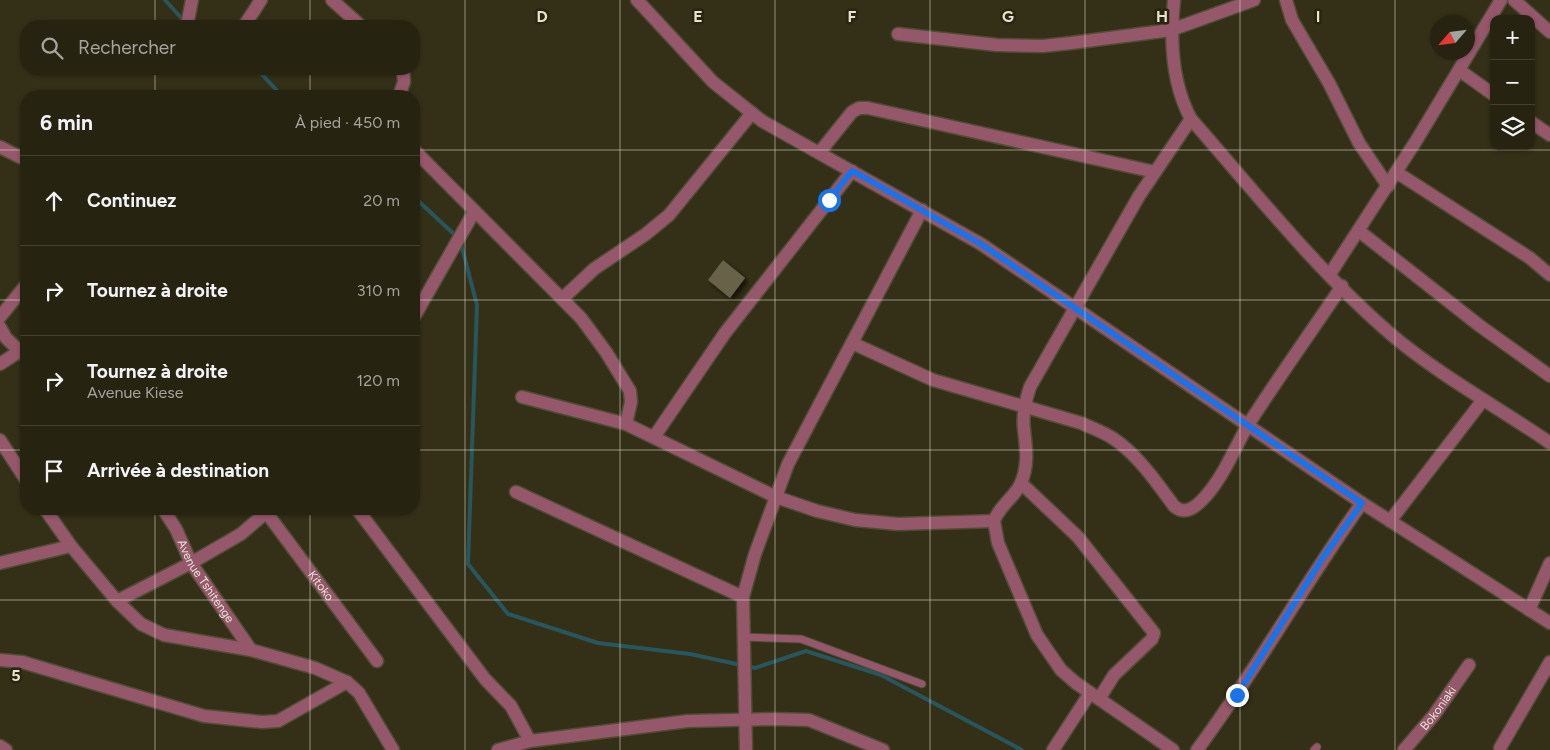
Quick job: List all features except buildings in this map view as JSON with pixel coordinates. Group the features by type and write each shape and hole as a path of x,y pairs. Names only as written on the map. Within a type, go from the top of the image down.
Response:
{"street":[{"path":"188,20 192,0"},
{"path":"248,20 262,0"},
{"path":"332,0 354,20"},
{"path":"637,0 712,82 752,113 981,244 1362,503 1550,624"},
{"path":"1174,0 1171,30 1180,88 1191,119 1330,274 1399,340 1424,360 1482,400 1550,443"},
{"path":"898,34 996,45 1044,46 1171,30 1254,0"},
{"path":"1286,0 1292,20 1329,83 1359,143 1388,186"},
{"path":"1330,274 1388,186 1502,0"},
{"path":"1514,0 1550,32"},
{"path":"1459,70 1490,92"},
{"path":"402,90 403,75"},
{"path":"819,153 852,112 859,108 868,108 1155,172"},
{"path":"562,299 594,269 646,234 668,214 752,113"},
{"path":"1173,750 1094,696 1061,670 1037,635 998,543 994,521 1021,483 1027,457 1024,428 1025,408 1030,386 1155,172 1191,119"},
{"path":"1535,125 1550,135"},
{"path":"0,147 20,157"},
{"path":"420,156 581,318 606,352 630,391 631,402 626,424"},
{"path":"654,437 725,333 852,171"},
{"path":"1396,172 1530,258 1550,275"},
{"path":"746,750 742,637 743,597 788,464 922,210"},
{"path":"420,306 474,212"},
{"path":"1359,230 1480,326 1550,376"},
{"path":"852,343 933,380 1081,423 1114,438 1137,460 1179,511 1192,508 1205,497 1222,474 1248,426 1342,286"},
{"path":"0,317 20,292"},
{"path":"0,327 6,338 20,351"},
{"path":"0,364 20,355"},
{"path":"522,397 626,424 776,497 817,511 855,520 898,524 994,521"},
{"path":"1390,521 1482,400"},
{"path":"0,440 20,471"},
{"path":"1021,483 1078,537 1154,633 1152,639 1094,696 1053,750"},
{"path":"516,492 743,597"},
{"path":"1197,750 1229,707 1322,559 1362,503"},
{"path":"49,515 71,546 117,600 141,624 152,631 251,650 315,668 347,682 359,693 394,750"},
{"name":"Avenue Tshitenge","path":"167,515 176,529 191,563 251,650"},
{"path":"117,600 191,563 241,534 262,515"},
{"name":"Kitoko","path":"272,515 376,660"},
{"path":"362,515 485,679 511,706 530,741"},
{"path":"0,563 71,546"},
{"path":"1529,610 1550,563"},
{"path":"0,660 22,662 204,716 262,722 278,721 347,682"},
{"path":"1500,748 1550,662"},
{"name":"Bokoniaki","path":"1404,750 1434,715 1469,665"},
{"path":"498,750 515,748 530,741 688,721 809,720 884,750"},
{"path":"0,746 6,750"}],"lane":[{"path":"742,637 801,639 922,684"}],"waterway":[{"path":"165,0 183,20"},
{"path":"263,75 276,90"},
{"path":"420,203 456,236"},
{"path":"461,244 477,305 468,564 508,614 598,643 690,654 755,668 806,651 881,675 1022,750"}],"route":[{"path":"829,200 852,171 862,176 981,244 1137,352 1362,503 1322,559 1237,695"}]}
